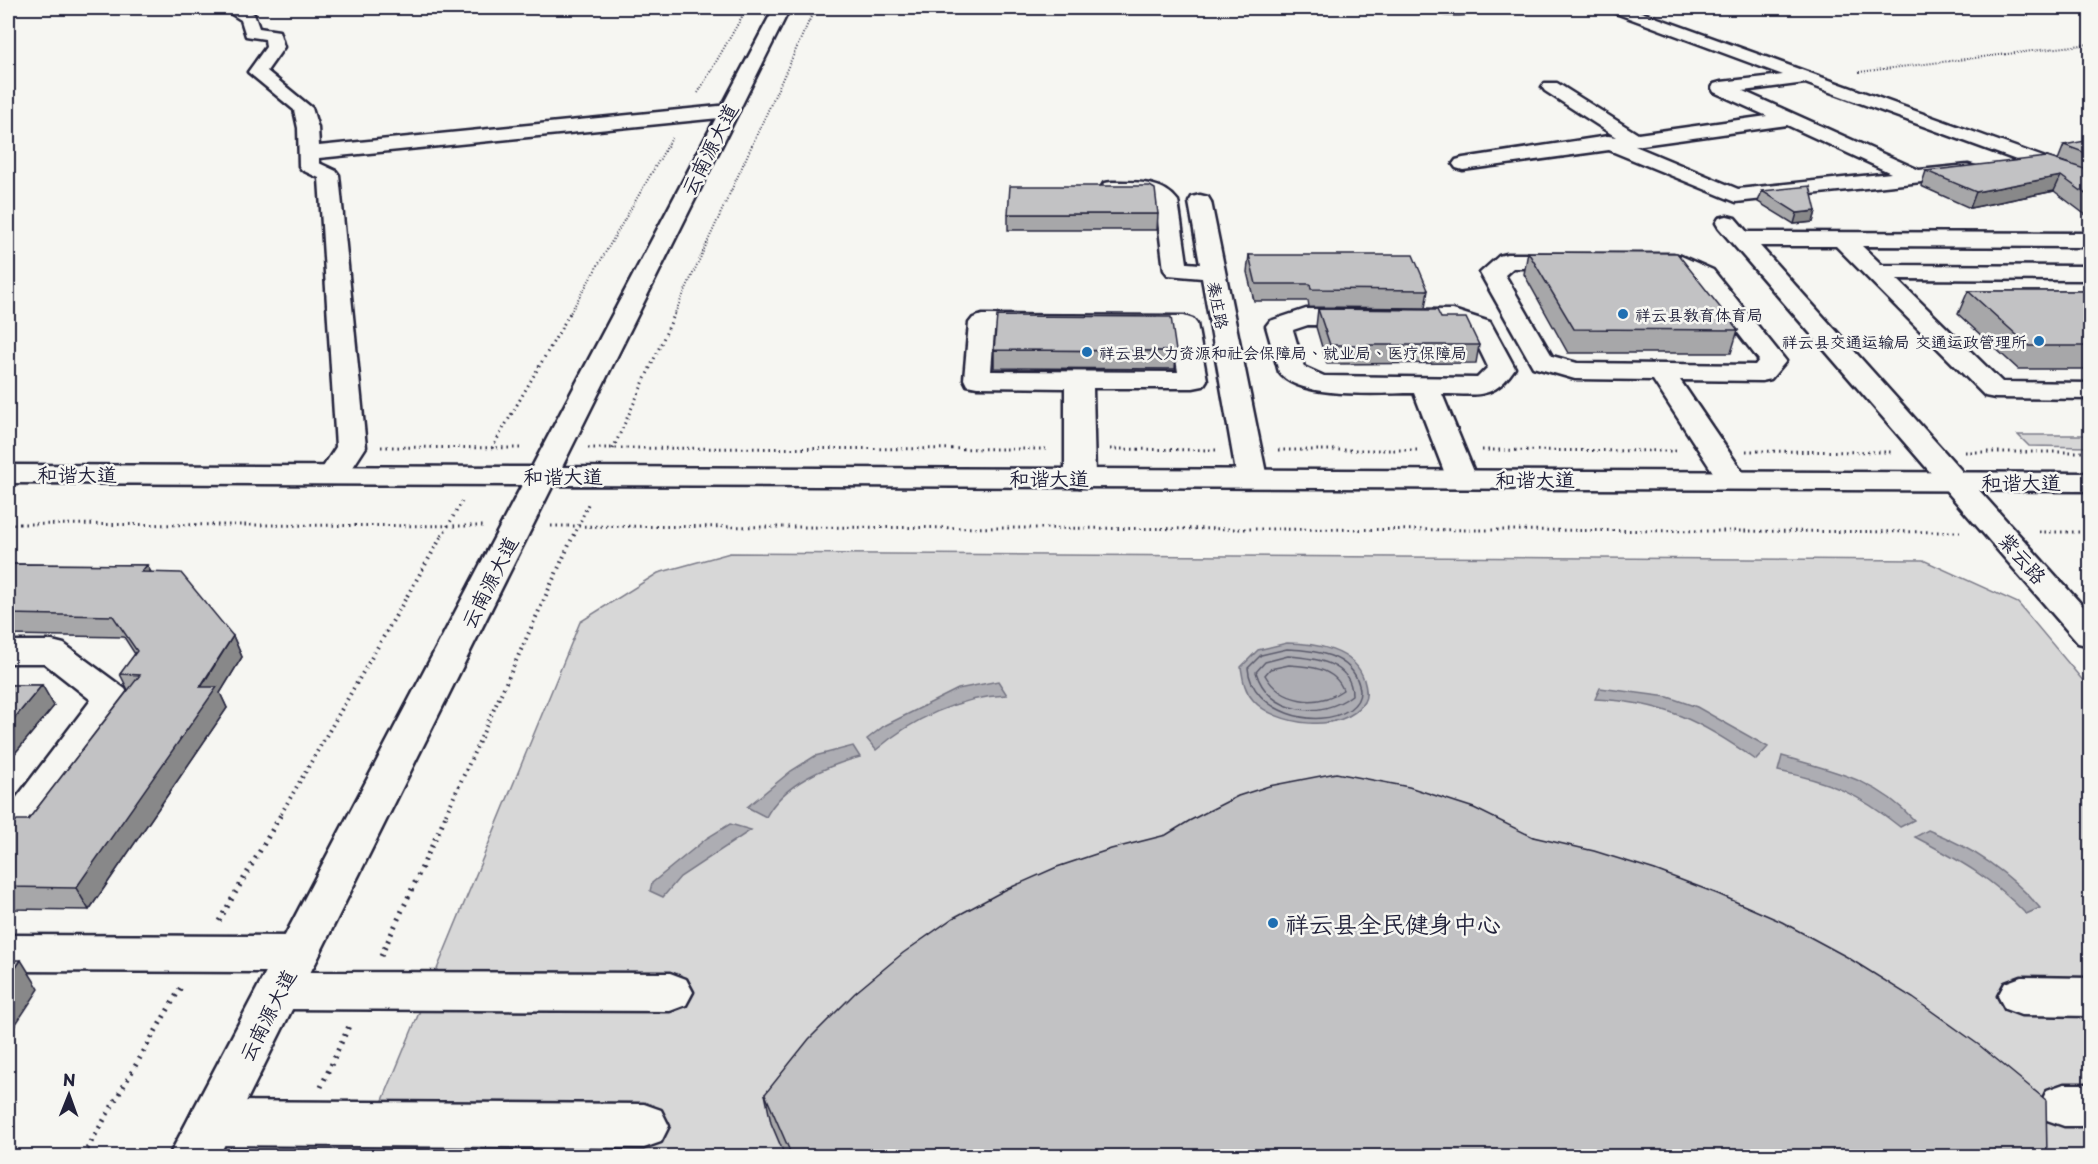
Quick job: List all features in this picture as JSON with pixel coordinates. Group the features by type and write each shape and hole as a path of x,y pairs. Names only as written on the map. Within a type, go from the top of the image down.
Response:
{"main road":[{"path":"230,8 248,17 252,32 273,35 275,47 257,72 303,108 308,128 309,166 329,175 351,447 333,475"},
{"name":"云南源大道","path":"203,1140 782,8"},
{"path":"1436,8 1472,8"},
{"path":"1616,8 2091,181"},
{"path":"1809,78 1721,88 1917,176"},
{"path":"1551,87 1633,139"},
{"path":"309,153 729,111"},
{"path":"1464,164 1788,118"},
{"path":"1608,142 1736,196 2044,164"},
{"path":"1089,188 1146,188 1167,201 1176,270 1213,271"},
{"name":"秦庄路","path":"1200,202 1252,478"},
{"name":"紫云路","path":"1843,240 1735,231 2091,635"},
{"path":"1843,240 2091,240"},
{"path":"1843,240 1995,390 2091,391"},
{"path":"1506,261 1673,261 1706,275 1773,361 1762,373 1662,373 1575,371 1542,361 1492,273 1506,261"},
{"path":"1876,272 2091,273"},
{"path":"1306,317 1453,318 1481,327 1502,368 1484,386 1425,386 1320,384 1292,372 1279,326 1306,317"},
{"path":"982,323 1184,324 1193,380 1078,380 977,379 982,323"},
{"path":"1662,373 1733,480"},
{"path":"1078,380 1080,478"},
{"path":"1425,386 1462,479"},
{"name":"和谐大道","path":"8,474 333,475 470,487 531,500 595,488 1080,478 1733,480 1965,493 2091,504"},
{"name":"和谐大道","path":"595,488 1965,493 2091,482"},
{"name":"和谐大道","path":"8,497 470,487"},
{"path":"8,652 52,652 112,698 8,838"},
{"path":"8,953 200,954 366,990 670,992"},
{"path":"2021,996 2091,997"},
{"path":"203,1140 304,1124 644,1126"}],"path":[{"path":"83,1156 747,8"},
{"path":"304,1124 815,8"},
{"path":"1809,78 2091,44"},
{"path":"8,524 448,526 531,500 578,526 2091,532"}],"shaded area":[{"path":"2018,435 2090,435 2090,447 2029,446"},
{"name":"祥云县全民健身中心","path":"730,553 1923,560 2018,603 2090,689 2090,1156 360,1156 580,622 658,573"}],"water":[{"path":"1287,643 1309,644 1332,650 1352,661 1364,680 1366,694 1364,702 1354,712 1326,723 1293,721 1263,709 1248,692 1241,667 1258,650"},
{"path":"998,681 1007,695 971,700 937,712 905,729 876,750 867,739 884,726 958,689"},
{"path":"1600,688 1668,697 1697,707 1768,747 1756,760 1717,734 1681,716 1642,704 1595,699"},
{"path":"853,746 860,757 820,771 794,786 783,795 766,817 747,807 791,771 815,756"},
{"path":"1782,756 1853,778 1885,795 1914,820 1900,827 1871,806 1843,790 1813,779 1778,771"},
{"path":"730,824 751,830 680,877 663,897 650,891 652,883 707,838"},
{"path":"1928,830 1959,844 1989,862 2016,883 2040,908 2026,914 1988,880 1915,837"}],"building":[{"path":"2085,141 2091,143 2091,155 2064,145"},
{"path":"2047,157 2091,171 2091,198 2061,176 1976,192 1926,171"},
{"path":"1010,186 1150,186 1155,189 1158,214 1008,214"},
{"path":"1810,186 1816,211 1797,213 1762,191"},
{"name":"祥云县教育体育局","path":"1528,252 1677,253 1738,330 1574,329"},
{"path":"1249,255 1413,255 1428,290 1311,289 1310,284 1256,284"},
{"path":"1968,291 2091,291 2091,346 2029,346"},
{"path":"1318,309 1437,310 1441,318 1466,318 1479,345 1330,345"},
{"path":"997,316 1171,317 1176,351 994,350"},
{"path":"8,564 147,565 141,572 181,573 233,636 200,687 217,687 76,888 8,887 8,829 17,820 28,820 140,675 120,674 137,651 113,616 8,614"},
{"path":"8,685 42,685 8,726"},
{"path":"1336,773 1409,787 1474,808 1533,837 1594,851 1655,870 1782,922 1847,957 1913,998 1979,1045 2046,1100 2047,1156 792,1156 765,1094 809,1039 855,993 903,953 953,918 1005,890 1057,867 1111,849 1166,835 1238,796 1269,786"},
{"path":"8,960 21,960 8,979"}],"place":[{"name":"祥云县教育体育局","path":"1623,314"},
{"name":"祥云县交通运输局 交通运政管理所","path":"2039,341"},
{"name":"祥云县人力资源和社会保障局、就业局、医疗保障局","path":"1087,352"},
{"name":"祥云县全民健身中心","path":"1273,923"}]}
